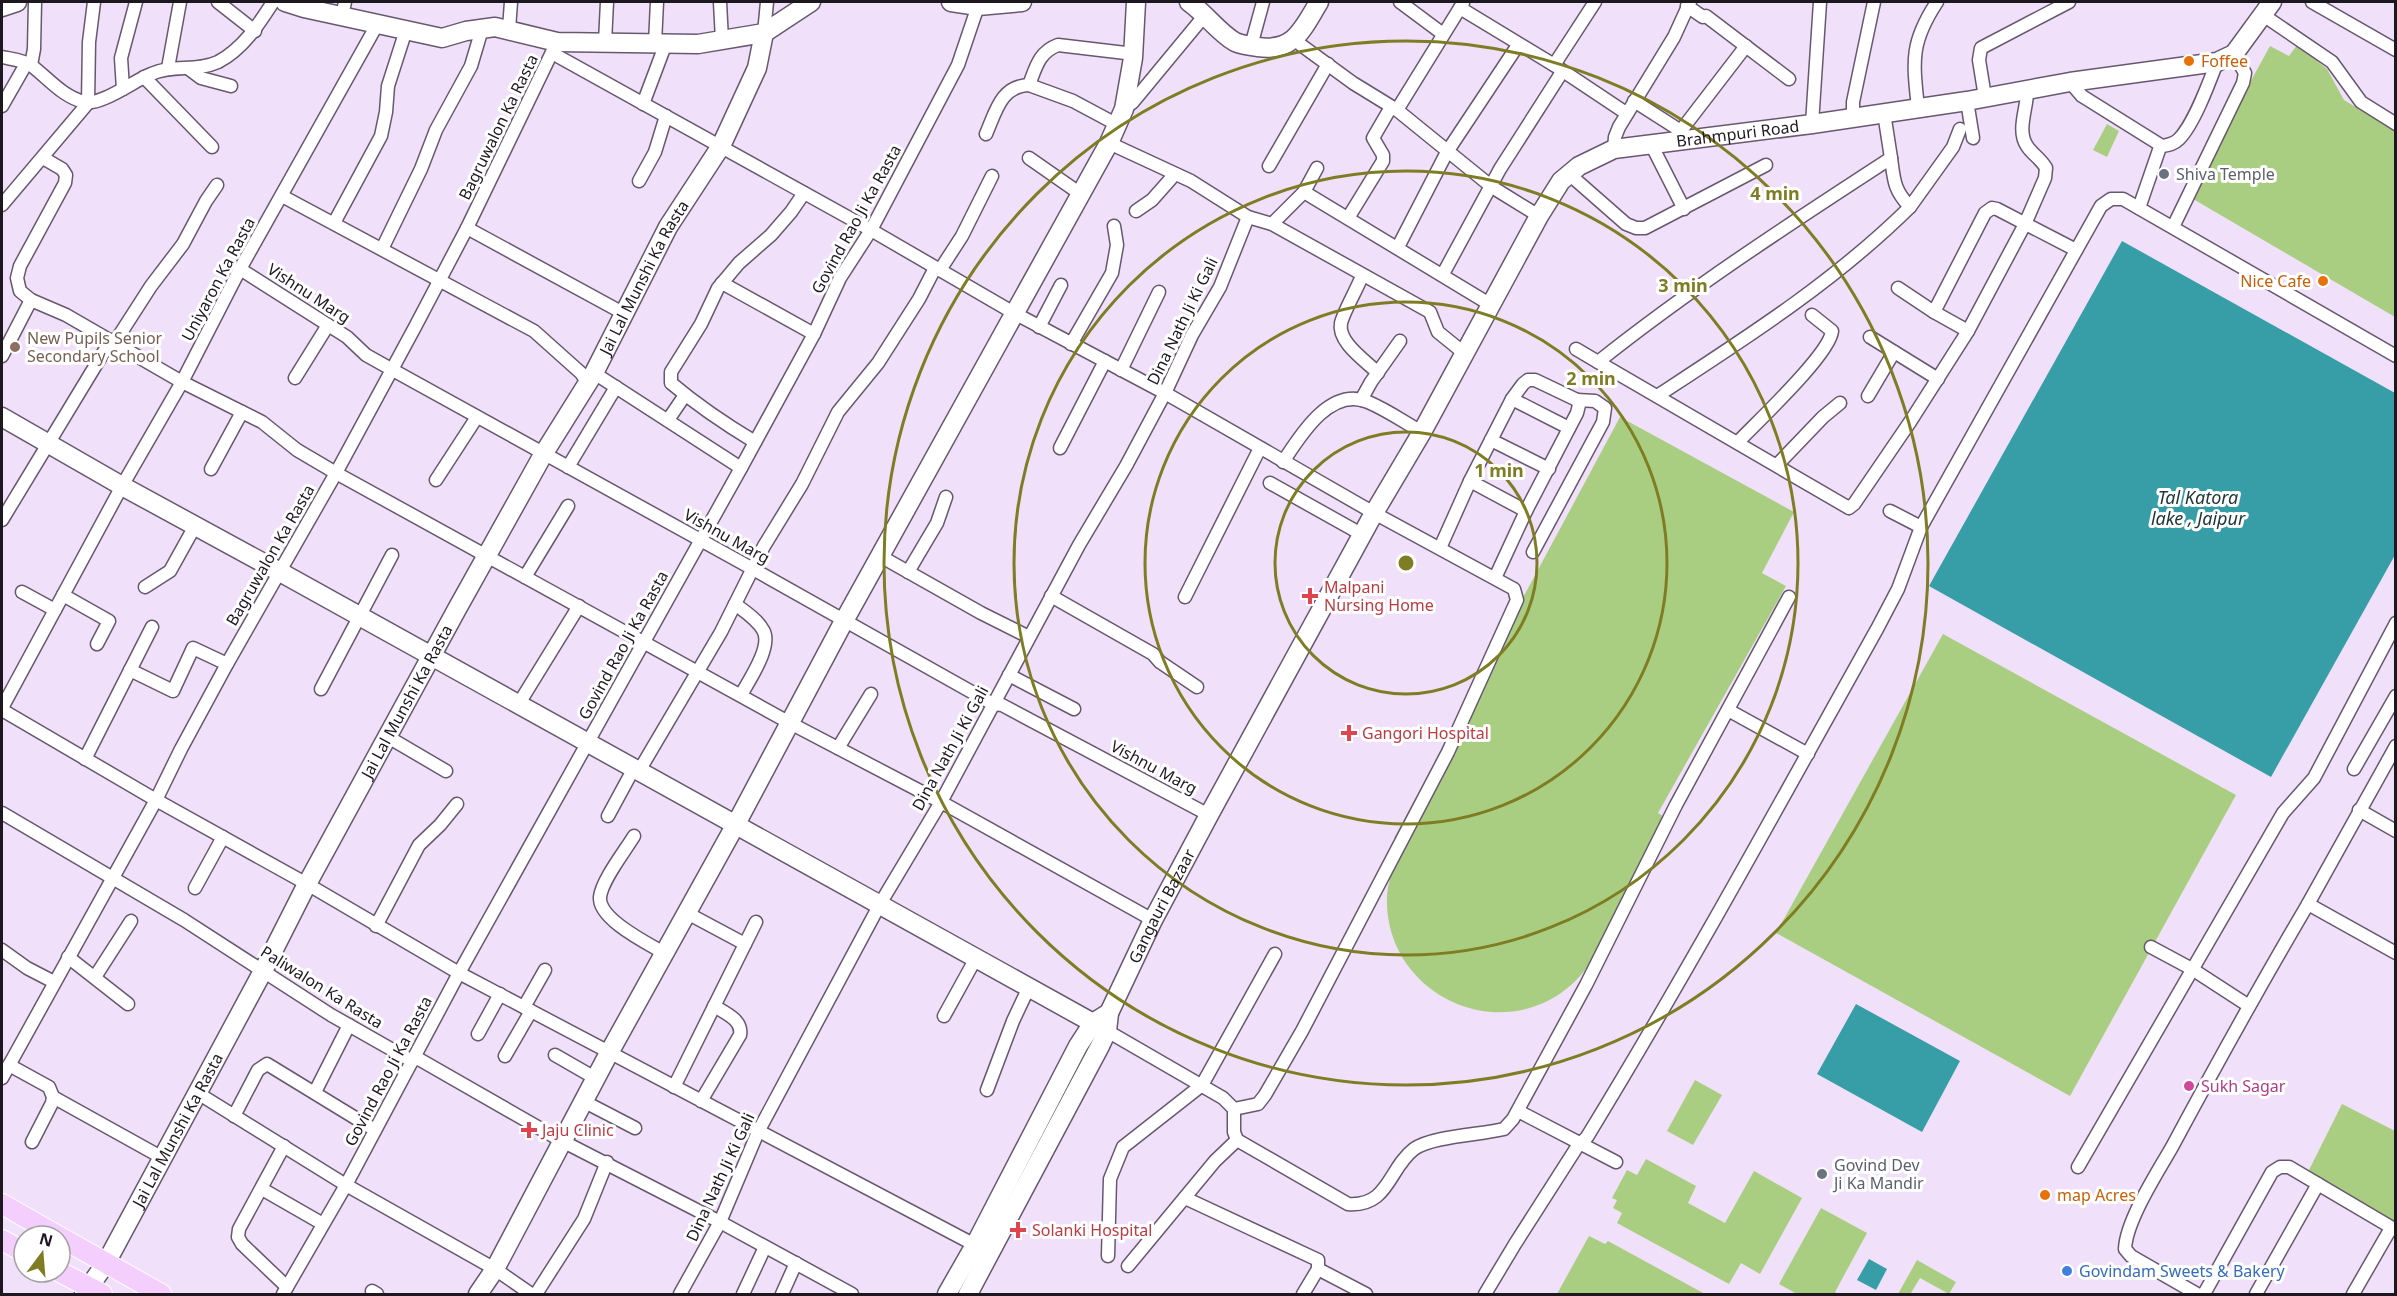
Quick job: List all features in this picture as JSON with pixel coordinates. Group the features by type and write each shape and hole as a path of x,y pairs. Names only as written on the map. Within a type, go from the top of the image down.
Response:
{"main road":[{"path":"2,1204 37,1224"},
{"path":"72,1244 161,1294"},
{"path":"72,1280 92,1292"}],"street":[{"path":"2,7 17,2"},
{"path":"2,106 28,64 34,49 35,2"},
{"path":"88,103 89,42 94,2"},
{"path":"123,88 121,58 136,2"},
{"path":"168,68 180,2"},
{"path":"218,2 255,31"},
{"path":"2,205 88,103 168,68 189,69 218,62 255,31 273,2"},
{"path":"285,2 304,8 344,9 378,23 442,38 495,27 508,29 554,48 643,104 871,230 1014,314 1165,393 1283,462 1514,589 1516,600 1448,752 1307,1021 1258,1104 1234,1109"},
{"path":"508,29 511,2"},
{"path":"605,42 607,2"},
{"path":"643,104 660,43 657,2"},
{"path":"720,2 722,39"},
{"path":"764,33 767,2"},
{"path":"554,48 605,42 698,44 764,33 811,2"},
{"path":"951,2 978,6 1022,2"},
{"path":"478,1294 495,1269 595,1078 736,825 844,621 1109,143 1120,116 1134,54 1136,2"},
{"path":"1189,2 1234,41 1274,49 1288,45 1305,25 1319,2"},
{"path":"1251,46 1263,2"},
{"path":"1400,2 1443,34"},
{"path":"1443,274 1595,2"},
{"path":"1812,124 1820,2"},
{"path":"1852,118 1874,2"},
{"path":"1918,108 1913,62 1919,36 1937,2"},
{"path":"1973,138 1981,48 2069,2"},
{"path":"2312,2 2396,50"},
{"path":"1614,149 1615,137 1626,114 1674,37 1689,4 1703,17 1706,16 1789,79"},
{"path":"1348,218 1383,161 1383,155 1373,138 1462,5 1518,45 1558,68 1626,114"},
{"name":"Govind Rao Ji Ka Rasta","path":"285,1291 346,1185 459,973 741,468 814,334 840,278 871,230 958,65 978,6"},
{"path":"2267,8 2332,62 2361,102 2396,124"},
{"name":"Brahmpuri Road","path":"1374,513 1422,432 1539,216 1561,181 1579,166 1614,149 1651,144 1677,136 1812,124 2070,82 2217,62 2234,54 2267,8"},
{"path":"1120,116 1205,15"},
{"name":"Uniyaron Ka Rasta","path":"2,709 122,486 182,382 240,269 378,23"},
{"path":"382,249 421,169 436,130 471,66 482,29"},
{"path":"334,223 381,136 388,86 406,30"},
{"name":"Jai Lal Munshi Ka Rasta","path":"92,1292 307,884 487,555 544,453 591,378 622,313 668,227 721,146 757,68 764,33"},
{"path":"1295,36 1301,45 1394,109 1492,187 1539,216"},
{"path":"1029,85 1041,55 1049,48 1058,45 1134,54"},
{"path":"1398,247 1447,152 1518,45"},
{"path":"1634,101 1677,136 1746,46"},
{"name":"Bagruwalon Ka Rasta","path":"2,1078 439,281 554,48"},
{"path":"2173,227 2243,83 2245,74 2234,54"},
{"path":"2,57 28,64 70,97 88,103"},
{"path":"2070,82 2082,96 2152,140 2162,146 2171,145 2186,130 2217,62"},
{"path":"1269,166 1328,64"},
{"path":"189,69 201,78 231,86"},
{"path":"144,77 213,147"},
{"path":"986,134 1007,93 1019,85 1029,85 1120,116"},
{"path":"1575,349 1849,508 1854,504 1968,331 2025,224 2045,178 2046,168 2027,147 2023,137 2028,90"},
{"path":"1884,113 1894,186 1898,195 1910,207"},
{"path":"639,181 655,152 666,116"},
{"path":"1657,396 1772,321 1876,240 1910,207 1953,147 1960,129"},
{"path":"1109,143 1191,181 1248,217 1272,224 1430,312 1438,332 1464,353"},
{"path":"1651,144 1684,209"},
{"path":"2139,208 2159,150"},
{"path":"43,158 62,169 66,175 65,183 20,266 17,278 20,291 31,300 66,315 182,382 262,422 297,450 336,472 1153,920"},
{"path":"1029,158 1082,195"},
{"path":"1598,362 1786,226 1891,158"},
{"path":"1569,174 1626,224 1636,228 1656,224 1766,165"},
{"path":"1272,224 1304,192 1317,168"},
{"path":"1136,211 1152,200 1175,174"},
{"path":"608,816 735,604 802,484 838,412 884,355 938,269 962,236 992,176"},
{"path":"2,520 75,397 151,286 183,244 217,185"},
{"path":"1304,192 1491,305"},
{"path":"755,442 723,423 685,395 671,383 671,372 701,324 722,284 739,263 771,235 804,193"},
{"path":"282,196 534,331 581,373 616,387 741,468"},
{"path":"1485,1294 1641,1049 1808,754 1898,588 1921,527 2101,206 2111,199 2122,199 2396,356"},
{"path":"1934,312 1985,213 1992,208 2076,250"},
{"name":"Dina Nath Ji Ki Gali","path":"680,1294 720,1222 758,1132 880,904 941,802 1029,637 1165,393 1192,335 1220,287 1248,217"},
{"path":"1071,344 1112,273 1117,245 1114,226"},
{"path":"467,228 622,313"},
{"name":"Vishnu Marg","path":"240,269 347,337 366,355 993,704 1002,705 1209,815"},
{"path":"1362,276 1341,322 1341,333 1348,344 1378,373"},
{"path":"722,284 814,334"},
{"path":"1039,327 1061,285"},
{"path":"1898,288 1968,331"},
{"path":"1121,370 1159,292"},
{"path":"2,352 31,300"},
{"path":"1738,442 1811,365 1832,337 1832,331 1812,315"},
{"path":"295,378 328,325"},
{"path":"1870,337 1938,379"},
{"path":"1361,400 1400,341"},
{"path":"1868,396 1894,352"},
{"path":"1060,448 1105,361"},
{"path":"1440,548 1470,481 1512,399 1523,384 1528,380 1535,380 1577,400 1595,401 1605,408 1603,422 1533,552"},
{"path":"568,467 616,387"},
{"path":"668,420 685,395"},
{"path":"1283,462 1307,426 1332,404 1355,399 1368,402 1422,432"},
{"path":"1512,399 1569,428"},
{"path":"1495,578 1526,511 1577,414 1579,405 1577,400"},
{"path":"1777,465 1823,417 1840,403"},
{"path":"211,469 242,412"},
{"path":"2,417 122,486 976,958 1029,987 1103,1022 1223,1098 1234,1109 1234,1132 1237,1140 1348,1204 1362,1205 1374,1199 1413,1150 1425,1143 1504,1129 1518,1111 1586,985 1638,879 1789,597"},
{"path":"436,480 477,417"},
{"path":"1491,440 1549,469"},
{"path":"1185,597 1260,448"},
{"path":"1470,481 1526,511"},
{"path":"1270,483 1363,535"},
{"path":"909,572 937,523 946,497"},
{"path":"525,577 568,506"},
{"path":"1890,511 1921,527"},
{"name":"Gangauri Bazaar","path":"947,1294 975,1245 1078,1046 1103,1022 1153,920 1374,513"},
{"path":"145,587 170,571 195,526"},
{"path":"321,689 392,555"},
{"path":"880,556 1029,637"},
{"path":"22,592 55,610"},
{"path":"63,595 109,621 97,644"},
{"path":"1052,596 1153,654 1160,662 1197,687"},
{"path":"735,604 763,629 766,637 763,654 741,695"},
{"path":"518,705 579,606"},
{"path":"2078,1167 2283,813 2314,778 2396,623"},
{"path":"85,759 152,627"},
{"path":"130,670 173,692 194,648 227,664"},
{"path":"1009,675 1074,710"},
{"path":"838,748 871,694"},
{"path":"2354,769 2396,696"},
{"path":"2,709 459,973 975,1245"},
{"path":"1728,710 1808,754"},
{"path":"388,737 446,771"},
{"path":"2197,1294 2131,1256 2125,1249 2125,1237 2147,1192 2249,1006 2396,746"},
{"path":"376,926 419,845 440,825 457,804"},
{"path":"2359,810 2396,831"},
{"name":"Paliwalon Ka Rasta","path":"2,813 184,920 349,1025 412,1061 417,1058 562,1141 607,1162 852,1294"},
{"path":"634,836 603,888 600,904 606,915 616,923 664,953"},
{"path":"195,888 223,837"},
{"path":"2308,904 2396,953"},
{"path":"687,913 745,944"},
{"path":"94,977 131,921"},
{"path":"674,1087 756,922"},
{"path":"2151,947 2192,969 2249,1006"},
{"path":"2,950 27,968 54,982"},
{"path":"1108,1256 1110,1179 1123,1147 1202,1085 1275,954"},
{"path":"68,957 128,1004"},
{"path":"944,1016 976,958"},
{"path":"504,1056 545,970"},
{"path":"987,1090 1013,1021 1029,987"},
{"path":"478,1034 500,994"},
{"path":"701,1101 740,1035 741,1029 738,1022 714,1006"},
{"path":"968,1294 1103,1022"},
{"path":"315,1092 349,1025"},
{"path":"555,1055 595,1078"},
{"path":"234,1116 258,1070 267,1064 375,1130"},
{"path":"9,1065 49,1087 53,1097 32,1142"},
{"path":"196,1092 346,1185 495,1269 531,1294"},
{"path":"53,1097 162,1157"},
{"path":"584,1101 635,1128"},
{"path":"1518,1111 1616,1162"},
{"path":"1128,1266 1215,1161 1237,1140"},
{"path":"284,1146 239,1229 238,1237 285,1291"},
{"path":"536,1294 584,1219 607,1162"},
{"path":"2204,1294 2272,1172 2280,1167 2289,1167 2393,1229 2353,1294"},
{"path":"2256,1294 2318,1184"},
{"path":"262,1189 323,1224"},
{"path":"1185,1198 1318,1260 1317,1269 1303,1294"},
{"path":"743,1294 765,1246"},
{"path":"782,1294 796,1263"},
{"path":"1317,1269 1366,1294"}],"shaded area":[{"path":"2297,45 2327,69 2344,100 2395,131 2395,317 2188,196 2270,46 2289,56"},
{"path":"2107,124 2119,131 2107,157 2093,150"},
{"path":"1620,417 1794,512 1762,573 1786,586 1658,813 1671,821 1589,966 1561,993 1533,1007 1504,1012 1476,1010 1449,1000 1425,984 1406,963 1393,936 1387,906 1388,890 1393,867 1403,845 1394,838"},
{"path":"1943,634 2236,795 2070,1096 1776,933"},
{"path":"1695,1080 1722,1095 1693,1145 1667,1131"},
{"path":"2342,1104 2395,1131 2395,1226 2308,1172"},
{"path":"1646,1159 1696,1186 1688,1203 1725,1223 1754,1171 1802,1198 1760,1274 1741,1263 1729,1284 1617,1223 1622,1213 1613,1208 1617,1200 1612,1198 1627,1170 1637,1175"},
{"path":"1821,1208 1867,1233 1835,1292 1839,1294 1797,1294 1779,1284"},
{"path":"1589,1236 1605,1244 1608,1241 1705,1294 1557,1294"},
{"path":"1917,1260 1956,1282 1949,1294 1920,1278 1911,1293 1914,1294 1898,1294"}],"water":[{"name":"Tal Katora lake , Jaipur","path":"2122,241 2395,393 2395,555 2271,777 1929,586"},
{"path":"1856,1004 1960,1061 1922,1132 1817,1074"},
{"path":"1869,1259 1887,1269 1876,1290 1857,1280"}],"place":[{"name":"Foffee","path":"2189,61"},
{"name":"Shiva Temple","path":"2164,174"},
{"name":"Nice Cafe","path":"2323,281"},
{"name":"New Pupils Senior Secondary School","path":"15,347"},
{"name":"Malpani Nursing Home","path":"1310,596"},
{"name":"Gangori Hospital","path":"1349,733"},
{"name":"Sukh Sagar","path":"2189,1086"},
{"name":"Jaju Clinic","path":"529,1130"},
{"name":"Govind Dev Ji Ka Mandir","path":"1822,1174"},
{"name":"map Acres","path":"2045,1195"},
{"name":"Solanki Hospital","path":"1018,1230"},
{"name":"Govindam Sweets & Bakery","path":"2067,1271"}]}
